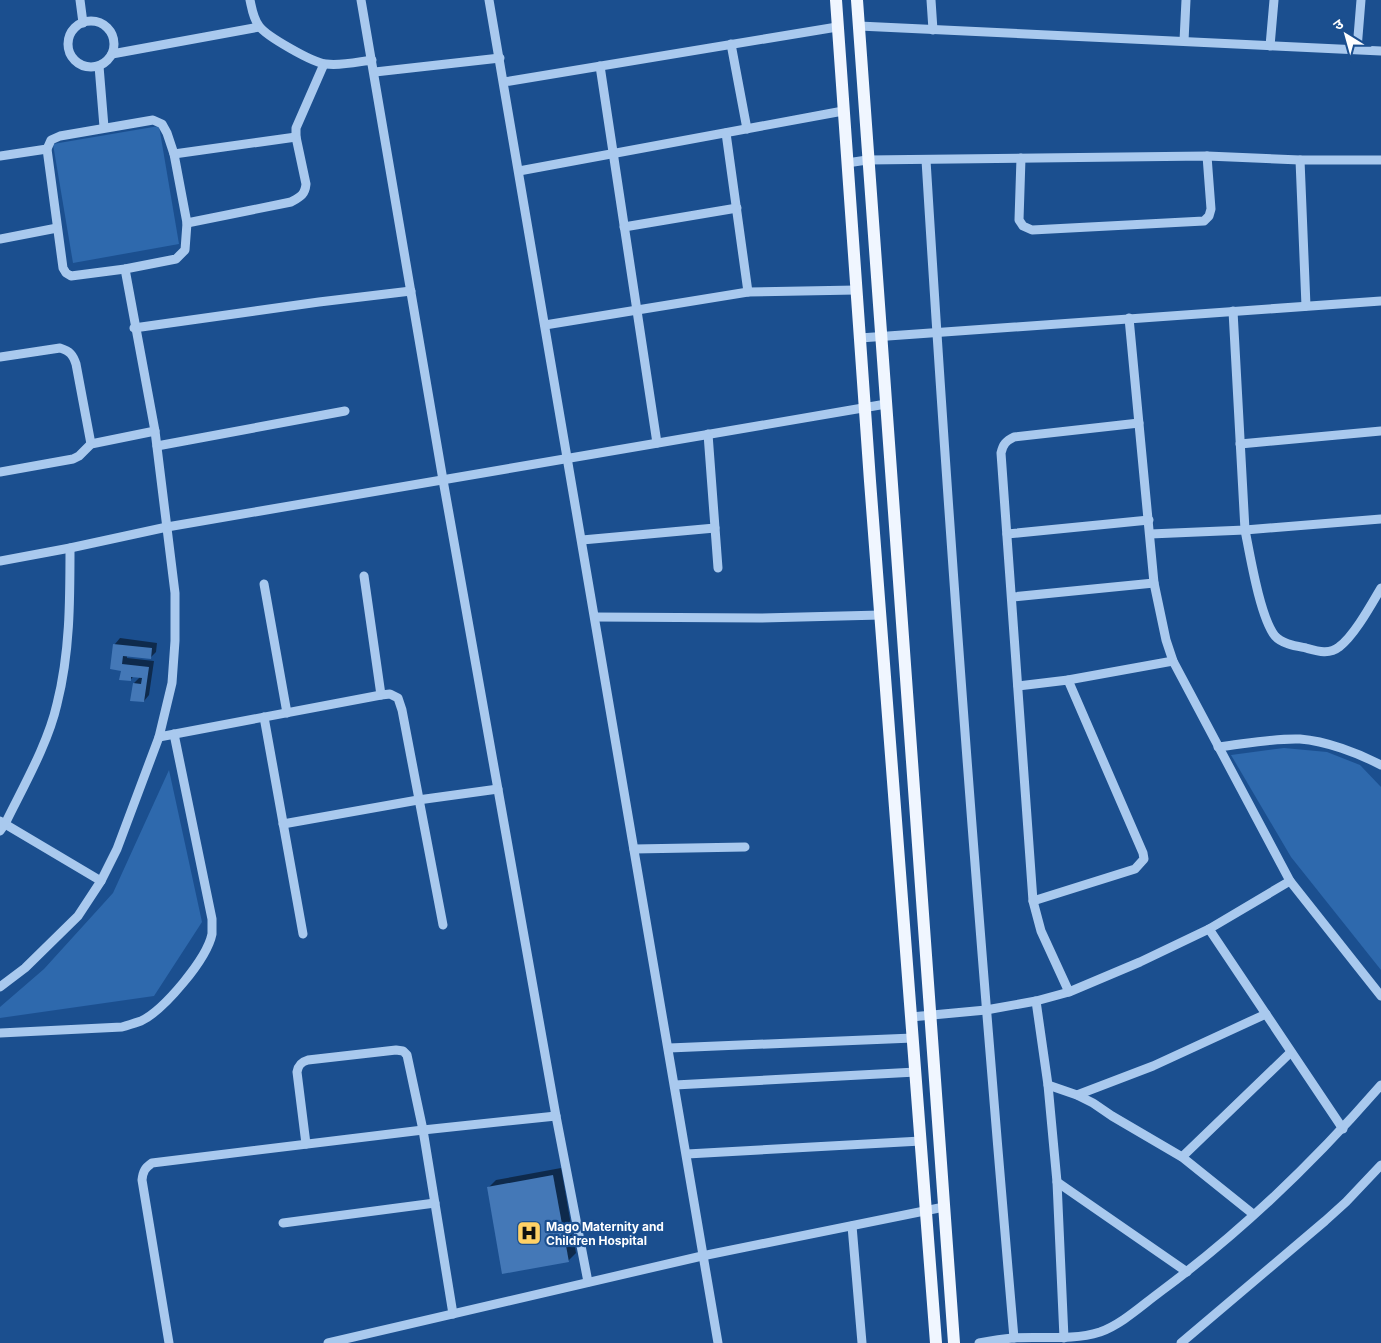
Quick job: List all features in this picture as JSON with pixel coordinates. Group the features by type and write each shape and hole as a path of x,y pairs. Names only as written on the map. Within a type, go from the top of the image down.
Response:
{"main road":[{"path":"836,0 856,290 936,1343"},
{"path":"857,0 954,1343"}],"street":[{"path":"80,0 83,23"},
{"path":"250,0 259,27 304,56 324,64 372,60"},
{"path":"361,0 375,72 443,480 556,1116 588,1282"},
{"path":"489,0 546,325 718,1343"},
{"path":"931,0 933,30"},
{"path":"1184,41 1186,0"},
{"path":"1270,46 1274,0"},
{"path":"1357,49 1362,0"},
{"path":"92,21 100,23 108,29 112,36 114,45 112,54 99,66 81,65 74,60 69,52 68,43 70,35 75,28 83,23 92,21"},
{"path":"859,26 1381,51"},
{"path":"112,54 259,27"},
{"path":"504,82 837,27"},
{"path":"731,44 747,129"},
{"path":"375,72 500,58"},
{"path":"187,223 291,202 302,196 306,191 306,184 296,137 296,128 324,64"},
{"path":"99,66 104,127"},
{"path":"600,66 658,443"},
{"path":"519,171 844,111"},
{"path":"153,120 162,124 168,132 174,154 187,223 185,250 176,258 125,269 72,276 66,273 63,268 47,149 51,140 60,136 153,120"},
{"path":"726,133 748,292"},
{"path":"174,154 296,137"},
{"path":"0,156 47,149"},
{"path":"847,163 868,160 1207,156 1300,160 1381,160"},
{"path":"1021,158 1019,220 1023,226 1032,230 1204,222 1209,216 1211,209 1207,156"},
{"path":"926,160 936,332 986,1010 1014,1338"},
{"path":"1300,160 1306,306"},
{"path":"624,227 736,208"},
{"path":"0,239 57,228"},
{"path":"0,987 24,968 78,916 101,881 116,849 159,737 172,683 175,641 175,593 155,431 134,328 125,269"},
{"path":"546,325 748,292 856,290"},
{"path":"134,328 411,291"},
{"path":"860,338 1381,301"},
{"path":"1233,311 1245,530 1268,625 1276,637 1288,644 1328,652 1339,647 1363,616 1381,588"},
{"path":"1129,318 1154,583 1166,640 1173,661 1290,881 1381,996"},
{"path":"0,357 60,348 67,350 73,356 76,364 90,444"},
{"path":"0,560 70,548 167,527 886,404"},
{"path":"157,446 345,411"},
{"path":"1069,992 1041,931 1033,901 1002,446 1006,441 1014,437 1139,423"},
{"path":"0,472 73,459 90,444 155,431"},
{"path":"1240,444 1381,432"},
{"path":"708,434 718,568"},
{"path":"1150,534 1245,530 1381,519"},
{"path":"1008,534 1149,520"},
{"path":"582,540 715,528"},
{"path":"70,548 69,623 64,669 57,706 39,753 2,825 101,881"},
{"path":"364,576 381,695"},
{"path":"1012,597 1154,583"},
{"path":"264,584 287,713"},
{"path":"595,617 760,618 881,616"},
{"path":"1018,686 1068,680 1173,661"},
{"path":"1033,901 1135,869 1144,859 1144,853 1068,680"},
{"path":"159,737 381,695 390,694 398,698 402,710 443,925"},
{"path":"264,717 303,934"},
{"path":"0,1033 122,1026 140,1021 166,1003 181,986 206,949 212,935 212,919 174,734"},
{"path":"1218,747 1300,739 1360,753 1381,764"},
{"path":"283,824 418,800 498,789"},
{"path":"634,849 745,847"},
{"path":"912,1017 986,1010 1036,1001 1069,992 1140,962 1209,928 1290,881"},
{"path":"1209,928 1342,1129"},
{"path":"1036,1001 1048,1085 1057,1182 1064,1338"},
{"path":"1077,1095 1153,1066 1266,1014"},
{"path":"669,1048 913,1038"},
{"path":"306,1144 297,1072 301,1062 396,1050 403,1051 407,1055 423,1130 453,1314"},
{"path":"1182,1157 1291,1052"},
{"path":"675,1085 916,1072"},
{"path":"1048,1085 1093,1103 1182,1157 1254,1214"},
{"path":"979,1343 1014,1338 1083,1337 1102,1331 1121,1320 1187,1272 1254,1214 1342,1129 1381,1085"},
{"path":"168,1343 142,1180 142,1172 152,1163 556,1116"},
{"path":"687,1154 921,1141"},
{"path":"1181,1343 1325,1222 1381,1165"},
{"path":"1057,1182 1187,1272"},
{"path":"284,1223 435,1204"},
{"path":"328,1343 702,1256 944,1207"},
{"path":"852,1226 862,1343"}],"shaded area":[{"path":"159,126 179,244 73,263 53,144"},
{"path":"1284,748 1327,752 1360,765 1381,787 1381,970 1291,857 1231,755"},
{"path":"169,770 202,922 154,996 0,1018 0,1007 44,969 113,893"}],"building":[{"path":"113,644 152,648 151,659 123,656 122,664 149,667 144,702 130,701 133,683 141,684 142,678 131,677 131,681 119,680 121,671 110,669"},
{"path":"553,1175 569,1262 502,1274 487,1187"}],"place":[{"name":"Mago Maternity and Children Hospital","path":"529,1233"}]}
